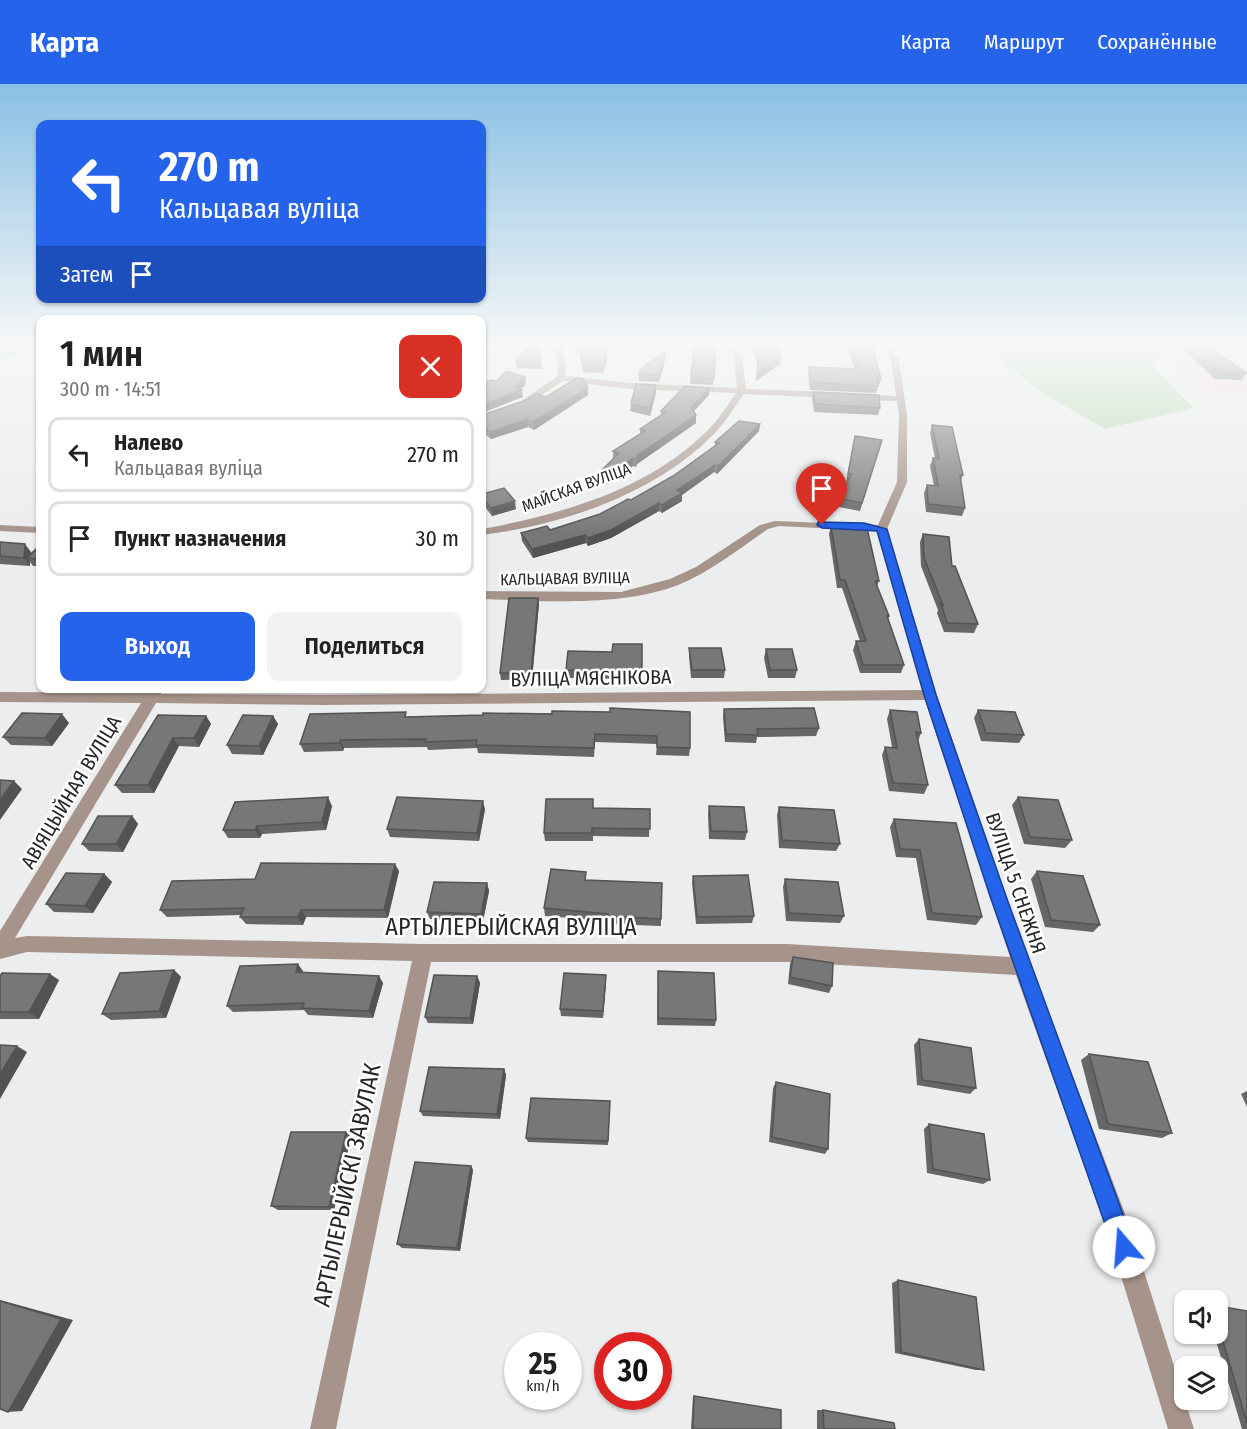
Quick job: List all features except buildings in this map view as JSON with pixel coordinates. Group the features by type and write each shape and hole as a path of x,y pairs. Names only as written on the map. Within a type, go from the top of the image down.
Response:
{"street":[{"path":"486,417 512,408"},
{"name":"МАЙСКАЯ ВУЛІЦА","path":"486,531 509,528 550,516 599,500 641,482 676,460 711,432 729,408"},
{"path":"882,529 902,482 902,408"},
{"name":"КАЛЬЦАВАЯ ВУЛІЦА","path":"486,595 621,596 647,591 674,582 700,569 764,527 779,523 864,526 882,529"},
{"path":"0,528 36,530"},
{"name":"ВУЛІЦА 5 СНЕЖНЯ","path":"882,529 930,695 1022,968 1117,1224 1181,1429"},
{"name":"ВУЛІЦА МЯСНІКОВА","path":"0,697 155,693 324,700 930,695"},
{"name":"АВІЯЦЫЙНАЯ ВУЛІЦА","path":"0,949 155,693"},
{"name":"АРТЫЛЕРЫЙСКАЯ ВУЛІЦА","path":"0,949 27,944 423,953 788,953 1022,968"},
{"name":"АРТЫЛЕРЫЙСКІ ЗАВУЛАК","path":"323,1429 423,953"}],"green space":[{"path":"1068,408 1194,408 1105,429"}],"route":[{"path":"822,525 882,529 930,695 1022,968 1124,1247"}]}
